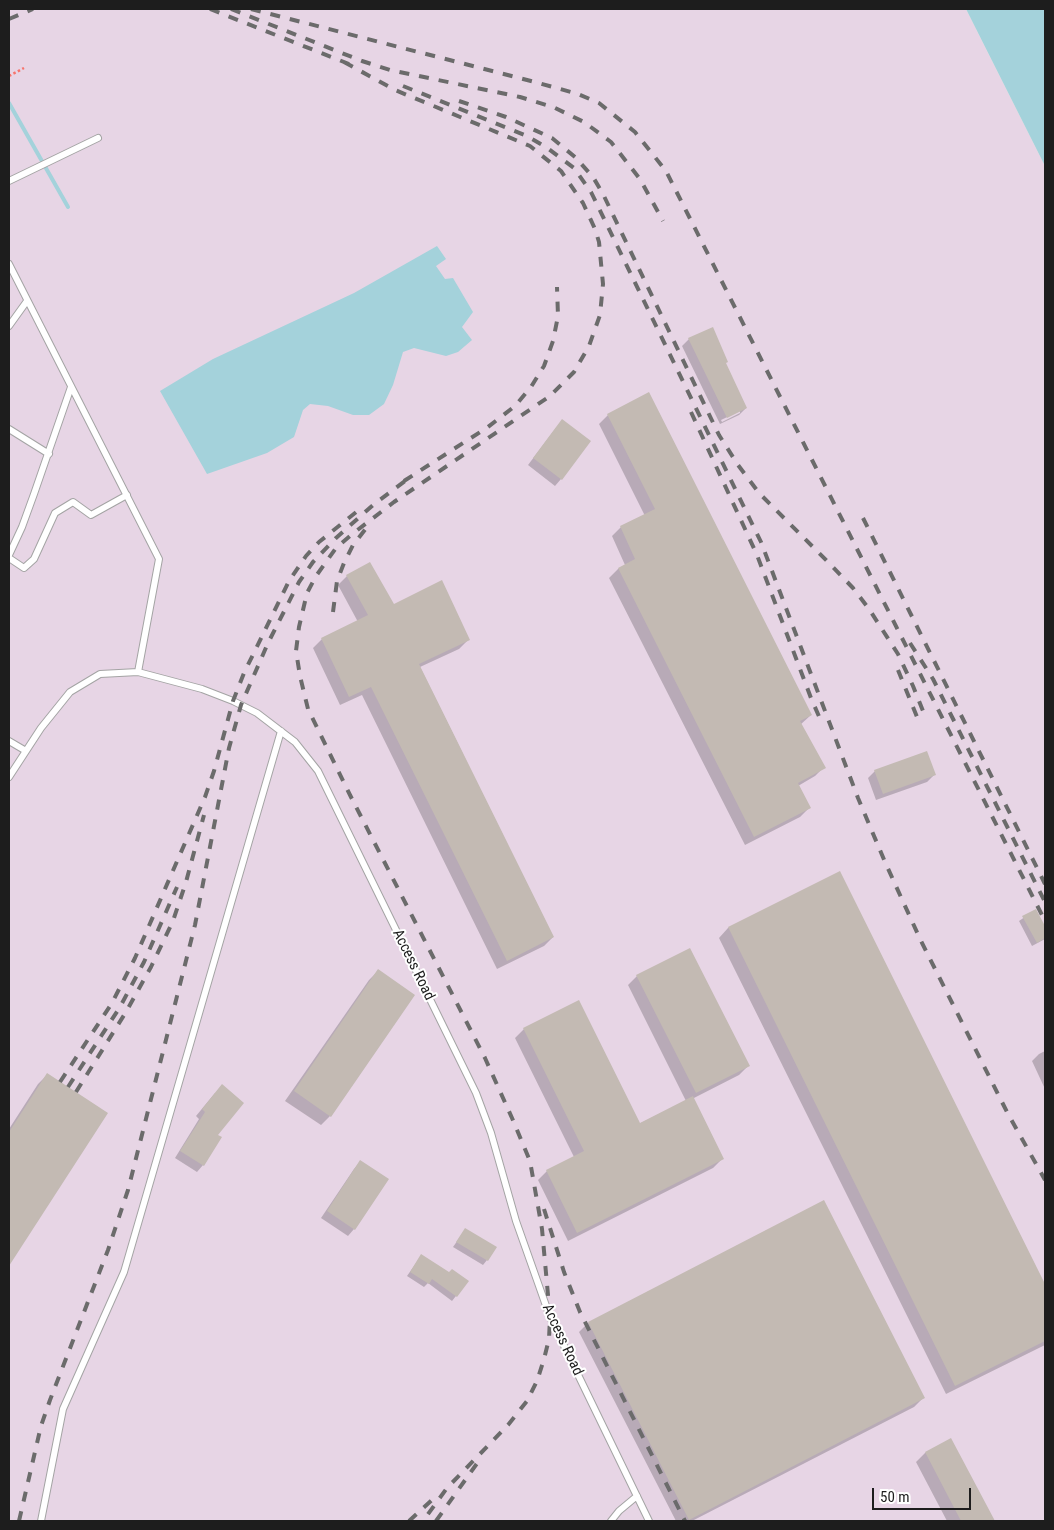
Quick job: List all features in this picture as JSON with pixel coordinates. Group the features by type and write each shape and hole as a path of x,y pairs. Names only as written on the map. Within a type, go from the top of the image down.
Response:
{"lane":[{"path":"9,181 98,138"},
{"path":"9,264 159,559 138,672"},
{"path":"9,326 28,300"},
{"path":"71,386 49,454 22,527 9,556 24,568 34,559 55,514 72,502 91,515 127,495"},
{"path":"9,429 49,454"},
{"name":"Access Road","path":"9,777 41,728 70,692 100,674 138,672 202,689 257,712 295,742 318,771 476,1093 516,1221 550,1317 648,1521"},
{"path":"40,1521 64,1409 124,1272 281,731"},
{"path":"9,741 26,751"},
{"path":"612,1521 619,1511 637,1496"}],"path":[{"path":"9,76 24,68"}],"shaded area":[{"path":"9,9 966,9 1045,166 1045,1521 9,1521"}],"water":[{"path":"966,9 1045,9 1045,166"},
{"path":"437,246 446,259 436,266 445,279 453,278 473,312 462,327 472,340 458,352 446,356 414,348 403,352 393,385 384,404 369,415 353,415 328,406 310,404 303,410 294,437 267,453 207,474 160,391 213,359 354,293"}],"building":[{"path":"713,327 728,362 726,363 747,408 727,418 688,338"},
{"path":"649,392 812,715 800,721 826,768 798,783 811,808 754,837 618,568 635,559 620,526 655,509 607,414"},
{"path":"562,419 591,441 562,480 533,458"},
{"path":"370,562 394,604 442,580 470,640 419,664 554,937 507,961 371,687 349,697 321,638 368,615 346,575"},
{"path":"927,751 936,775 883,794 874,770"},
{"path":"840,871 1045,1284 1045,1341 955,1386 728,927"},
{"path":"1036,909 1045,926 1045,938 1037,943 1022,916"},
{"path":"690,948 750,1066 696,1093 636,975"},
{"path":"378,969 415,995 331,1117 294,1091"},
{"path":"579,1000 640,1123 693,1096 724,1159 577,1233 546,1170 584,1151 523,1028"},
{"path":"47,1073 108,1113 9,1266 9,1132"},
{"path":"222,1084 244,1103 218,1135 222,1137 204,1166 180,1151 205,1112 202,1109"},
{"path":"360,1160 389,1179 355,1230 327,1211"},
{"path":"824,1200 925,1398 689,1520 588,1322"},
{"path":"465,1228 497,1247 488,1261 456,1242"},
{"path":"421,1254 449,1272 452,1269 469,1281 457,1297 432,1279 429,1284 410,1272"},
{"path":"951,1438 995,1521 961,1521 925,1452"}],"waterway":[{"path":"9,103 68,207"}],"railway":[{"path":"9,19 33,9"},
{"path":"210,9 349,64"},
{"path":"231,9 362,61 390,70 520,97 553,107 584,122 611,142 640,179 663,221"},
{"path":"251,9 578,94 599,103 635,132 666,171 1045,921"},
{"path":"344,62 395,90 530,146 561,171 583,203 595,229 599,242 603,284 600,315 589,346 574,372 550,396 394,502 336,548 316,576 307,593 299,627 296,651 308,709 485,1058 530,1161 542,1229 550,1317 549,1339 537,1381 527,1401 508,1425 447,1488 423,1521"},
{"path":"403,86 527,136 546,147 574,168 591,192 761,542 858,798 921,941 1007,1112 1045,1180"},
{"path":"459,101 506,117 552,138 575,157 593,177 603,194 719,435 759,493 853,588 869,609 898,654 925,716"},
{"path":"404,481 488,427 515,406 531,387 544,366 553,341 558,316 557,287"},
{"path":"691,412 757,555 821,721"},
{"path":"19,1521 41,1426 108,1250 128,1190 195,925 229,748 241,705 268,643 299,582 313,562 336,538 373,505 409,478"},
{"path":"60,1082 112,1003 135,958 205,797 233,701 244,673 289,581 306,556 319,542 360,509"},
{"path":"863,518 1045,884"},
{"path":"333,612 337,581 344,563 353,545 368,526"},
{"path":"910,643 933,679 1045,902"},
{"path":"898,670 917,717"},
{"path":"76,1092 126,1012 151,967 173,921 186,882 204,815"},
{"path":"68,1087 120,1007 144,962 177,887"},
{"path":"544,1209 564,1272 580,1312 685,1521"},
{"path":"436,1521 478,1462"},
{"path":"409,1521 433,1499"}]}
